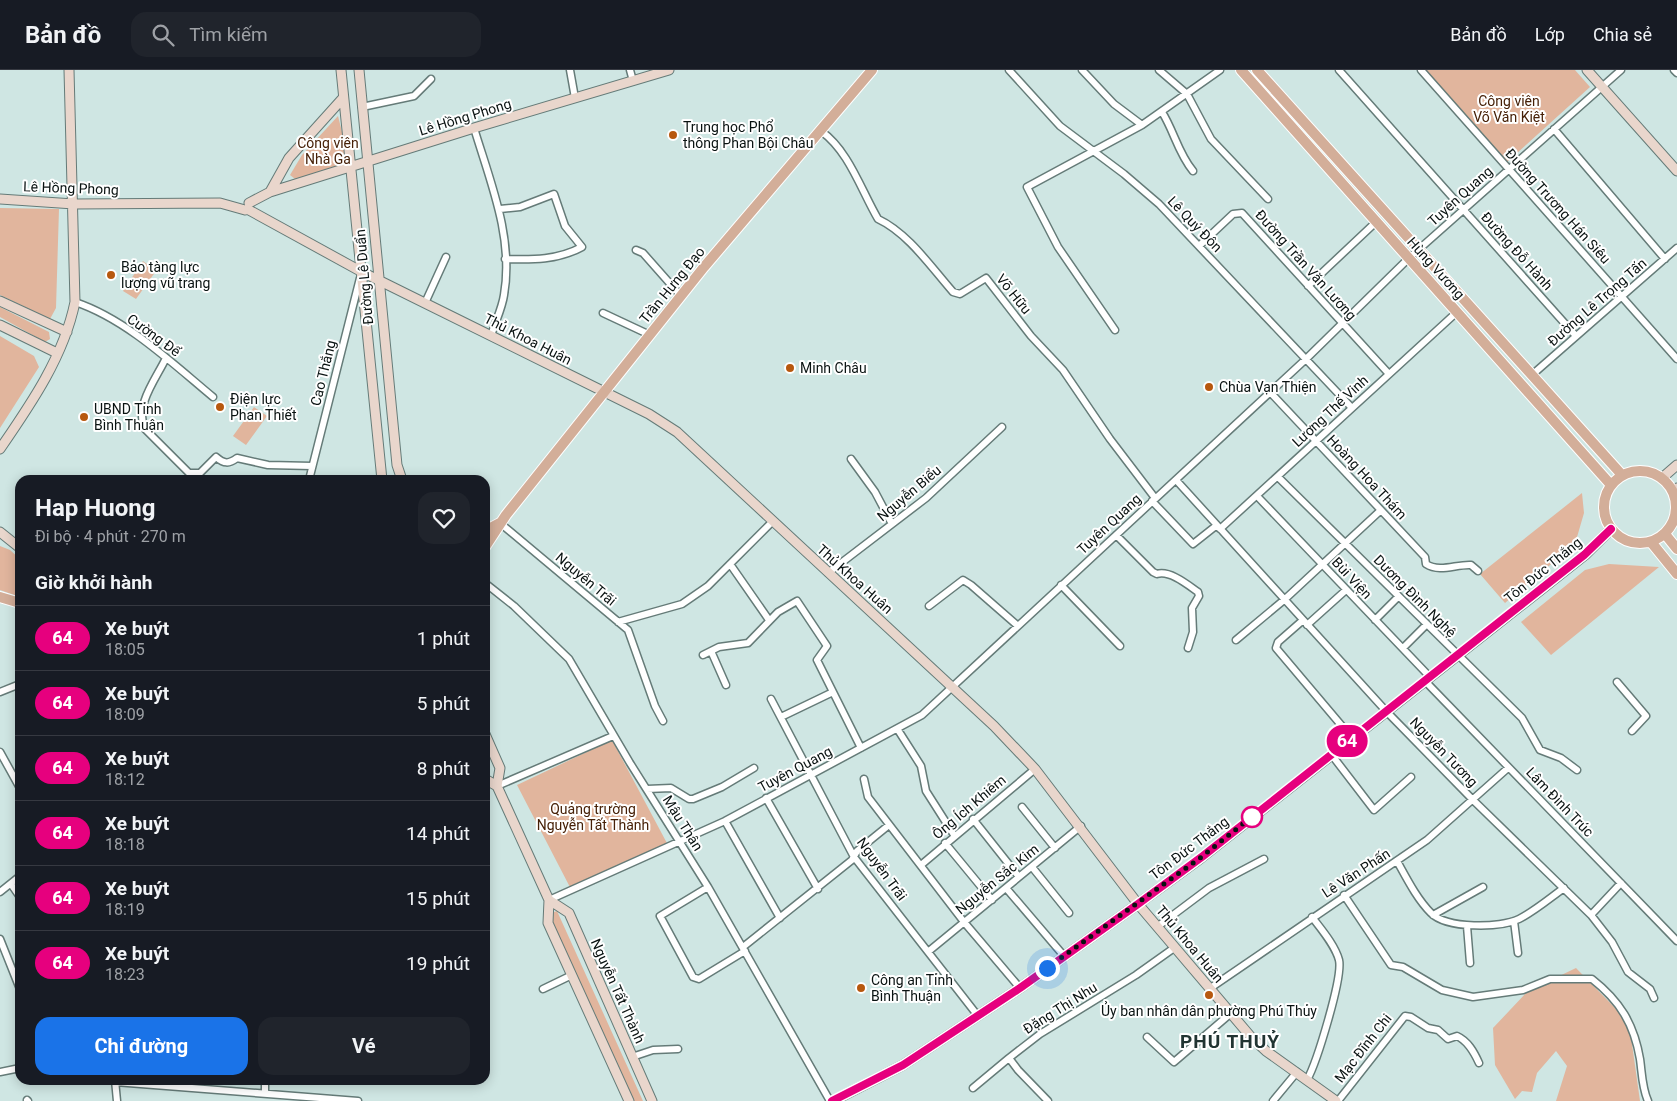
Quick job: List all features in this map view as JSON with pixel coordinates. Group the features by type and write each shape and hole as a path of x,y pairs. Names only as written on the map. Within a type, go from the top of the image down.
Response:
{"main road":[{"path":"0,449 36,396 67,332 75,302 74,204 69,70"},
{"name":"Đường Lê Duẩn","path":"341,70 382,475"},
{"name":"Đường Lê Duẩn","path":"359,70 378,280 397,464 400,475"},
{"name":"Lê Hồng Phong","path":"0,199 74,204 220,203 247,207 270,192 474,128 669,70"},
{"name":"Trần Hưng Đạo","path":"490,541 500,523 681,296 872,70"},
{"name":"Hùng Vương","path":"1257,70 1533,374 1622,476"},
{"path":"1587,70 1677,172"},
{"name":"Hùng Vương","path":"1243,71 1611,485"},
{"path":"270,192 289,158 344,98"},
{"name":"Thủ Khoa Huân","path":"247,207 362,272 649,414 677,432 953,686 1035,769 1081,826 1138,904 1230,1014 1266,1051 1337,1101"},
{"path":"0,301 67,332"},
{"path":"0,325 57,353"},
{"path":"1662,478 1677,465"},
{"path":"1643,471 1662,478 1675,490 1675,518 1665,534 1651,542 1629,542 1611,529 1606,519 1604,507 1606,496 1611,485 1622,476 1643,471"},
{"name":"Trần Hưng Đạo","path":"490,528 500,523"},
{"name":"Tôn Đức Thắng","path":"831,1101 903,1065 1020,988 1138,904 1203,856 1457,656 1584,555 1611,529"},
{"path":"0,532 15,544"},
{"path":"1665,534 1677,549"},
{"path":"1651,542 1677,574"},
{"path":"0,597 15,602"},
{"path":"490,745 500,768 497,786 549,900 548,923 629,1101"},
{"path":"490,782 497,786"},
{"name":"Nguyễn Tất Thành","path":"549,900 569,913 632,1057 653,1100"}],"street":[{"path":"570,70 576,98"},
{"path":"630,70 633,81"},
{"name":"Lê Quý Đôn","path":"1009,70 1056,122 1140,188 1199,246 1352,408"},
{"path":"1082,70 1114,104 1142,126"},
{"path":"1159,70 1187,94 1211,139 1268,199"},
{"path":"1115,330 1058,247 1027,187 1142,126 1220,70"},
{"name":"Đường Đỗ Hành","path":"1339,70 1576,336"},
{"name":"Đường Trương Hán Siêu","path":"1421,70 1676,355"},
{"name":"Tuyên Quang","path":"549,900 726,821 766,798 898,730 930,709 1061,585 1306,359 1408,258 1621,70"},
{"path":"1674,70 1677,73"},
{"path":"362,107 414,96 431,79"},
{"path":"1162,112 1170,125 1182,156 1193,171"},
{"path":"474,128 500,209 505,259 504,295 491,336"},
{"path":"1554,129 1665,258"},
{"name":"Võ Hữu","path":"821,131 834,140 842,152 878,220 890,225 906,240 953,292 960,294 986,278 1031,336 1063,370 1154,499"},
{"path":"500,209 520,207 554,194 565,226 582,247 561,256 540,259 505,259"},
{"name":"Đường Trần Văn Lương","path":"1199,246 1233,214 1239,212 1390,374"},
{"path":"1308,286 1376,222"},
{"name":"Đường Lê Trọng Tấn","path":"1533,374 1677,248"},
{"path":"636,250 643,253 681,296"},
{"path":"425,303 446,257"},
{"name":"Cao Thắng","path":"310,475 362,272"},
{"name":"Cường Để","path":"75,302 99,310 166,358 214,398"},
{"name":"Lương Thế Vinh","path":"1154,499 1193,544 1257,496 1457,312"},
{"path":"603,313 650,335"},
{"path":"166,358 141,410 141,420 145,429 189,473 200,473 216,457 226,463 237,458 268,465 312,466"},
{"name":"Hoàng Hoa Thám","path":"1270,392 1425,557 1426,564 1431,567 1444,568 1471,565 1478,571"},
{"name":"Nguyễn Biểu","path":"828,573 926,498 1002,427"},
{"path":"851,459 875,492 892,524"},
{"name":"Dương Đình Nghệ","path":"1278,476 1457,656 1522,718 1540,750 1561,758 1577,770"},
{"name":"Nguyễn Tương","path":"1176,480 1386,711 1473,800 1591,915 1612,942 1628,972 1650,989 1654,998"},
{"name":"Bùi Viện","path":"1257,496 1403,648 1427,679"},
{"path":"1236,640 1284,600 1381,510"},
{"path":"618,622 682,604 708,586 773,521"},
{"name":"Nguyễn Trãi","path":"500,523 628,630 655,706 663,721"},
{"path":"1116,535 1153,572 1178,579 1198,592 1199,596 1192,608 1194,627 1188,648"},
{"path":"730,564 769,620"},
{"path":"929,606 962,580 971,585 1018,626"},
{"path":"1061,585 1120,646"},
{"name":"Mậu Thân","path":"490,587 514,606 569,659 613,736 708,887 831,1101"},
{"path":"1346,590 1278,642 1276,648 1352,738"},
{"path":"1376,620 1398,597"},
{"path":"703,656 718,647 748,643 769,620 785,607 797,601 828,646 818,660 861,748"},
{"path":"1403,648 1426,625"},
{"path":"711,651 726,686"},
{"name":"Lâm Đình Trúc","path":"1427,679 1508,768 1677,941"},
{"path":"1617,682 1646,716 1632,731"},
{"path":"0,692 15,686"},
{"path":"781,717 833,692"},
{"name":"Nguyễn Trãi","path":"771,699 854,857 978,1016"},
{"path":"898,730 921,766 926,791 954,835"},
{"path":"497,786 613,736"},
{"path":"0,752 15,779"},
{"path":"1331,754 1374,810 1411,777"},
{"path":"647,789 671,788 689,799 694,799 722,787 754,768"},
{"name":"Lê Văn Phấn","path":"1209,989 1427,840 1508,768"},
{"name":"Ông Ích Khiêm","path":"921,865 973,819 1035,769"},
{"path":"864,778 866,794 889,825 964,922 1020,988"},
{"path":"766,798 818,888"},
{"path":"1022,807 1055,848"},
{"path":"973,819 1019,877"},
{"path":"726,821 780,918"},
{"path":"708,887 660,916 693,977 699,979 744,949 818,888 854,857 857,851 889,825"},
{"name":"Nguyễn Sắc Kim","path":"929,952 1081,826"},
{"path":"945,844 992,900"},
{"path":"1157,927 1209,888 1264,859"},
{"path":"1397,861 1415,892 1433,915 1448,922 1467,926 1514,920 1526,915 1564,888"},
{"path":"1032,867 1069,913"},
{"path":"0,892 15,880"},
{"path":"1591,915 1621,883"},
{"path":"11,884 15,890"},
{"path":"1433,915 1483,886"},
{"path":"1006,888 1064,956"},
{"path":"1344,895 1391,965 1403,967 1442,990 1463,996 1490,996 1523,990 1550,979 1592,979 1621,1009 1630,1022 1637,1041 1648,1101"},
{"path":"1307,1080 1324,1041 1340,965 1335,950 1312,917"},
{"path":"1514,920 1518,953"},
{"path":"1467,926 1470,963"},
{"path":"0,939 15,976"},
{"name":"Đặng Thị Nhu","path":"973,1088 1040,1034 1136,975 1174,948"},
{"path":"543,989 572,975"},
{"path":"1147,1037 1174,1062 1230,1014"},
{"name":"Mạc Đĩnh Chi","path":"1337,1101 1405,1016 1411,1017 1428,1028 1438,1030 1448,1038 1459,1036 1471,1048 1479,1063"},
{"path":"632,1057 654,1050 678,1049"},
{"path":"1009,1058 1048,1101"},
{"path":"0,1072 15,1069"},
{"path":"1273,1101 1297,1072"},
{"path":"115,1085 117,1101"},
{"path":"165,1085 265,1093 277,1097 358,1101"},
{"path":"265,1085 265,1093"}],"green space":[{"name":"Công viên Võ Văn Kiệt","path":"1423,70 1575,70 1590,87 1506,163"},
{"name":"Công viên Nhà Ga","path":"338,116 344,140 345,160 333,168 295,179 290,175 302,155"},
{"path":"0,208 59,209 56,308 50,319 0,295"},
{"path":"143,261 156,271 136,299 123,291"},
{"path":"0,307 49,332 50,339 45,342 0,317"},
{"path":"0,336 34,356 39,367 0,428"},
{"path":"254,407 267,416 246,445 233,436"},
{"path":"1582,493 1584,513 1575,544 1505,603 1480,574"},
{"path":"0,546 15,554 15,595 0,590"},
{"path":"1609,564 1659,567 1551,655 1521,622 1585,570"},
{"name":"Quảng trường Nguyễn Tất Thành","path":"612,740 669,847 573,893 517,785"},
{"path":"557,911 643,1101 633,1101 548,914"},
{"path":"1576,968 1623,1016 1630,1030 1640,1101 1556,1101 1567,1066 1556,1051 1537,1073 1532,1092 1522,1091 1515,1099 1495,1065 1493,1028 1528,991"}],"bus line":[{"name":"64","path":"832,1101 903,1065 1020,988 1194,863 1584,555 1611,529"}],"place":[{"name":"Trung học Phổ thông Phan Bội Châu","path":"673,135"},
{"name":"Bảo tàng lực lượng vũ trang","path":"111,275"},
{"name":"Minh Châu","path":"790,368"},
{"name":"Chùa Vạn Thiện","path":"1209,387"},
{"name":"Điện lực Phan Thiết","path":"220,407"},
{"name":"UBND Tỉnh Bình Thuận","path":"84,417"},
{"name":"Công an Tỉnh Bình Thuận","path":"861,988"},
{"name":"Ủy ban nhân dân phường Phú Thủy","path":"1209,995"}],"district":[{"name":"PHÚ THUỶ","path":"1230,1041"}],"route":[{"path":"1047,968 1138,904 1258,812 1252,817"}]}
